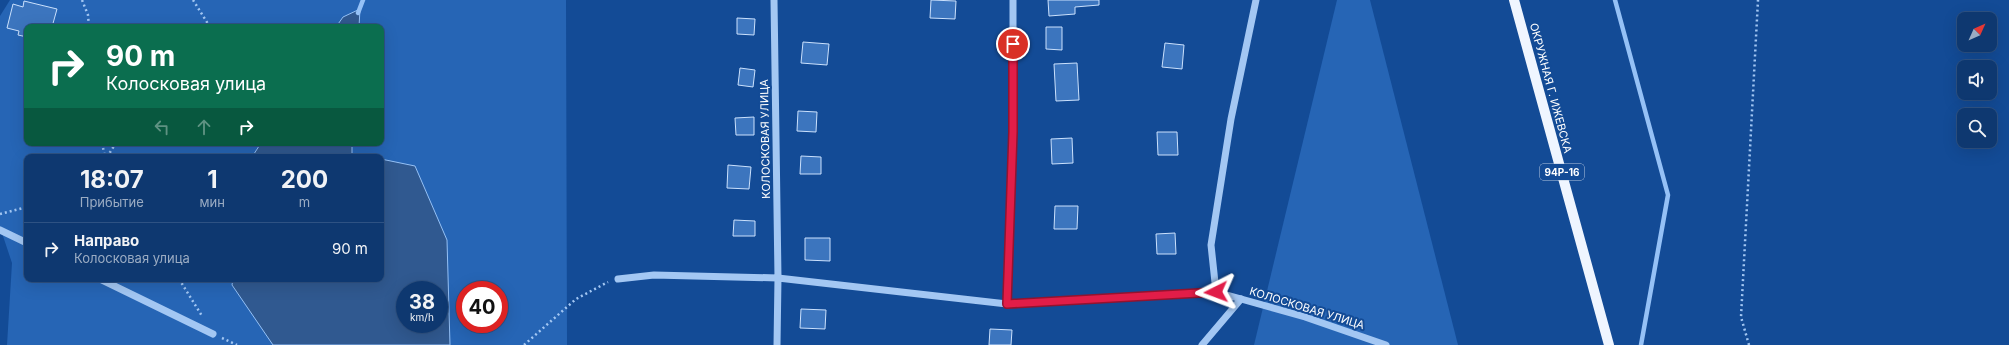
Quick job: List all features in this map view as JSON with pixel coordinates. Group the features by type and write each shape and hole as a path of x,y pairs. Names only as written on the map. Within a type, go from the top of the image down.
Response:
{"main road":[{"name":"ОКРУЖНАЯ Г. ИЖЕВСКА","path":"1514,0 1609,345"}],"street":[{"name":"КОЛОСКОВАЯ УЛИЦА","path":"774,0 778,278 777,345"},
{"path":"1007,304 1013,132 1013,0"},
{"path":"1216,292 1211,245 1231,119 1256,0"},
{"path":"0,230 24,242"},
{"path":"618,278 654,275 778,278"},
{"name":"КОЛОСКОВАЯ УЛИЦА","path":"778,278 1007,304 1216,292 1305,317 1386,345"},
{"path":"106,282 213,334"},
{"path":"1202,345 1241,299"}],"path":[{"path":"82,0 88,15 89,24"},
{"path":"193,0 208,24"},
{"path":"1749,345 1742,317 1758,0"},
{"path":"0,214 24,207"},
{"path":"524,345 576,299 602,284 618,278"}],"shaded area":[{"path":"10,0 566,0 567,345 7,345 12,263 0,227 0,16"},
{"path":"1337,0 1370,0 1458,345 1254,345"},
{"path":"360,9 359,24 338,24 343,17"},
{"path":"259,146 352,146 352,154 254,154"},
{"path":"384,160 415,166 447,240 450,345 273,345 232,285 232,282 384,282"}],"building":[{"path":"931,0 956,1 955,19 930,18"},
{"path":"1048,0 1099,0 1099,5 1075,7 1075,14 1049,16"},
{"path":"24,1 57,9 53,24 24,24 24,36 18,35 19,31 7,28 13,4 23,7"},
{"path":"737,18 755,19 754,35 737,34"},
{"path":"1046,27 1062,27 1062,50 1046,49"},
{"path":"803,42 829,44 827,65 801,63"},
{"path":"1165,43 1184,45 1182,69 1162,67"},
{"path":"1077,63 1079,100 1056,101 1054,64"},
{"path":"740,68 755,70 753,87 738,85"},
{"path":"798,111 817,112 816,132 797,131"},
{"path":"754,117 754,135 736,135 735,118"},
{"path":"1157,132 1177,132 1178,155 1158,155"},
{"path":"1072,138 1073,163 1052,164 1051,139"},
{"path":"801,156 821,157 821,174 800,174"},
{"path":"728,165 751,167 749,189 727,188"},
{"path":"1055,206 1078,206 1077,229 1054,229"},
{"path":"734,220 755,221 755,236 733,236"},
{"path":"1175,233 1176,254 1157,254 1156,234"},
{"path":"805,238 830,238 830,261 805,260"},
{"path":"801,309 826,310 825,329 800,328"},
{"path":"990,329 1012,330 1011,345 989,345"}],"waterway":[{"path":"358,13 363,0"},
{"path":"1615,0 1668,195 1641,345"}],"route":[{"path":"1013,44 1013,132 1007,304 1216,292"}]}
